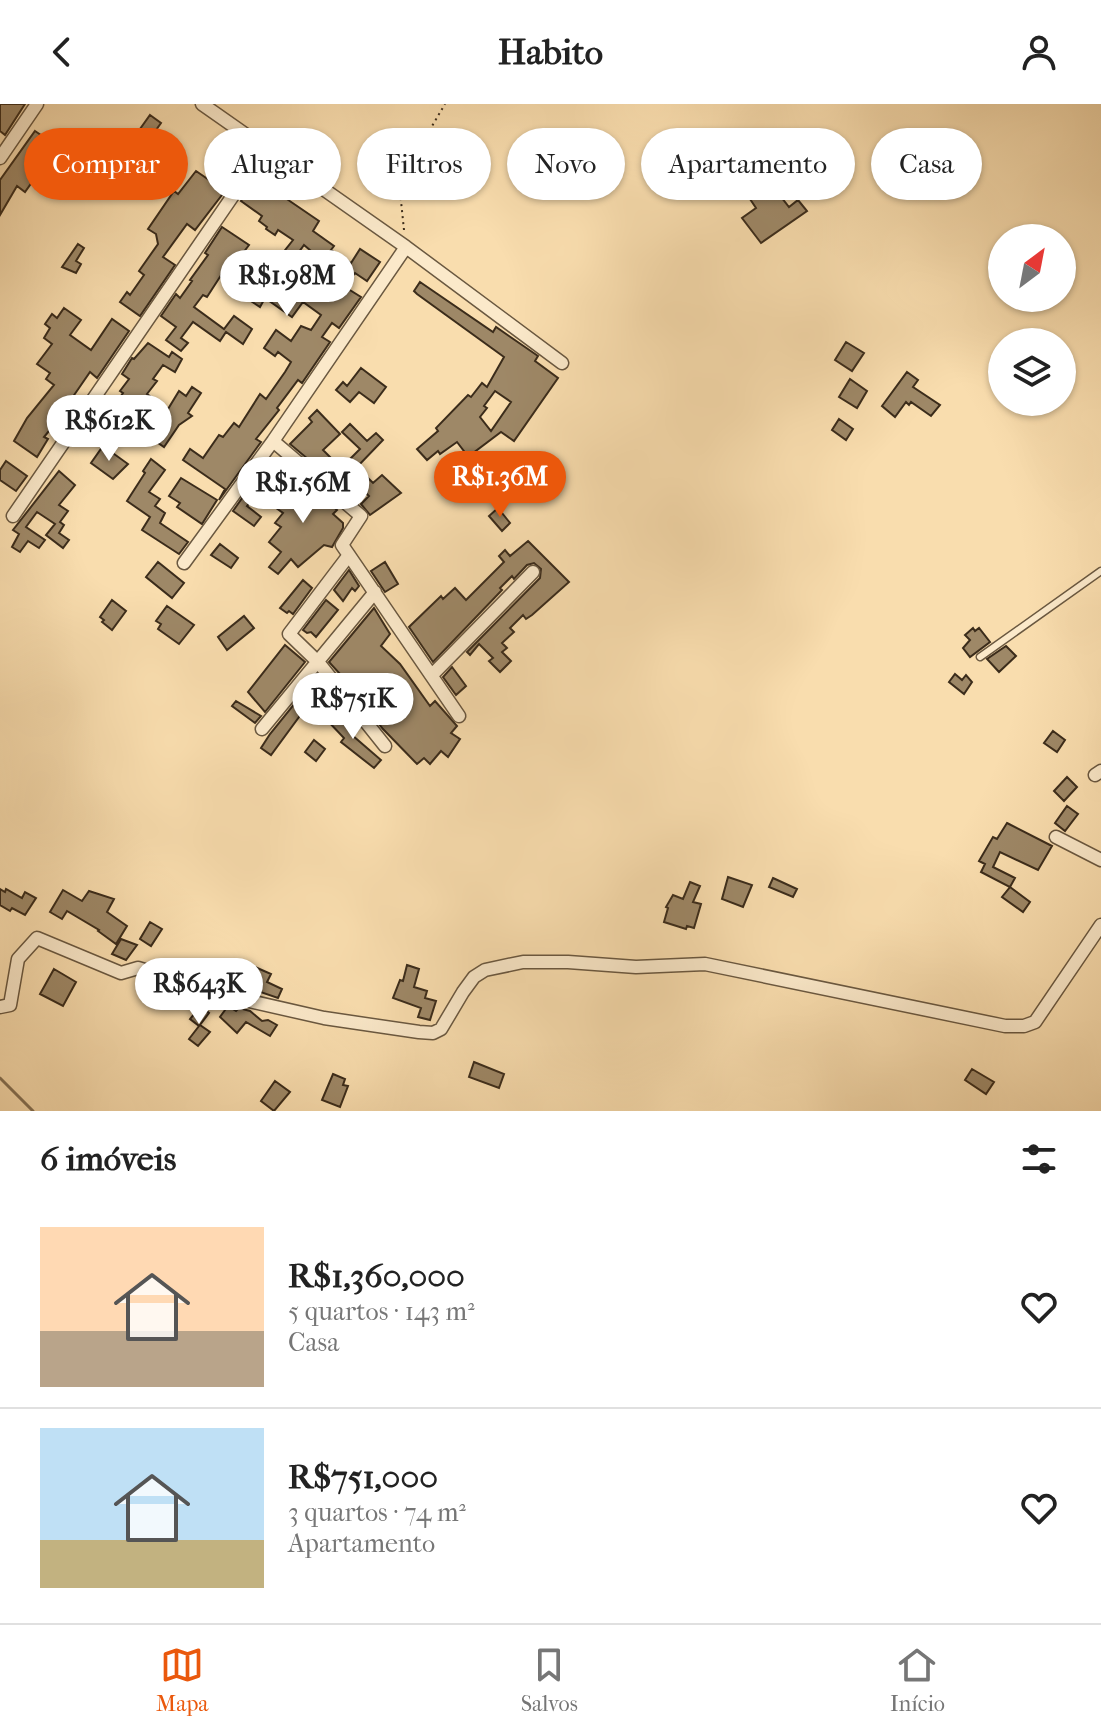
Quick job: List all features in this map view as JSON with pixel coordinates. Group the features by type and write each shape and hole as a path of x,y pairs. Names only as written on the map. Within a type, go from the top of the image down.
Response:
{"street":[{"path":"0,158 37,104"},
{"path":"202,104 236,128"},
{"path":"13,516 230,200"},
{"path":"338,200 562,363"},
{"path":"184,563 273,441 406,247"},
{"path":"273,441 361,516 342,545 459,716"},
{"path":"349,555 289,634 318,662 385,746"},
{"path":"432,675 533,572"},
{"path":"262,729 375,592"},
{"path":"1056,837 1101,860"},
{"path":"0,1007 10,1005 18,959 37,938 121,973 129,968 138,968 245,1000 324,1018 419,1032 433,1033 441,1029 474,977 485,970 523,962 636,967 705,964 1005,1026 1024,1026 1035,1022 1101,925"}],"lane":[{"path":"980,657 1101,571"}],"path":[{"path":"406,247 399,182 445,104"}],"building":[{"path":"0,104 25,104 5,135 0,131"},
{"path":"150,115 161,123 157,128 141,128"},
{"path":"24,146 24,191 17,186 0,215 0,180"},
{"path":"196,171 204,177 204,200 218,200 195,230 187,224 163,257 175,265 140,316 120,302 127,292 130,295 144,275 139,271 158,244 156,234 148,229 168,200 188,200 188,181"},
{"path":"242,200 288,200 319,221 313,231 334,246 331,250 351,263 360,249 380,262 367,281 355,273 345,287 361,297 339,328 332,323 322,337 330,342 302,383 298,380 277,408 279,410 256,439 261,442 219,500 225,489 183,460 190,449 203,458 219,435 223,437 234,423 239,427 260,394 266,399 291,362 278,352 275,356 264,348 276,330 291,341 301,326 311,330 321,315 303,302 292,317 265,298 260,307 243,296 258,273 254,270 268,252 278,259 293,240 278,230 275,235 266,229 259,221 262,216","holes":["304,245 338,274 325,293 288,267"]},
{"path":"751,200 784,200 789,207 798,200 807,211 761,243 742,218 756,208"},
{"path":"222,227 249,245 243,253 248,257 240,269 232,263 227,266 207,297 203,295 194,307 224,329 234,316 252,329 243,344 226,332 220,341 193,322 181,338 188,343 181,351 166,340 176,327 161,316 176,294 180,298 192,281"},
{"path":"78,244 84,248 76,261 81,264 76,273 62,267"},
{"path":"420,282 493,332 496,327 538,356 535,361 558,378 514,441 501,432 473,453 467,455 457,442 427,460 417,449 438,431 436,428 468,395 471,397 482,383 487,387 504,357 414,291","holes":["495,391 511,402 491,431 480,417 487,408 484,406"]},
{"path":"64,308 81,320 70,335 91,350 112,319 129,331 97,378 90,372 70,401 77,407 69,419 63,414 44,437 48,439 37,457 14,441 27,418 54,385 46,379 50,373 37,364 52,344 44,338 50,328 45,324 52,314 57,318"},
{"path":"846,342 864,353 852,371 835,360"},
{"path":"148,343 169,357 172,352 182,359 175,372 163,365 153,379 157,381 147,394 168,409 179,391 186,396 192,387 201,393 188,413 192,416 179,425 164,447 144,433 154,419 121,396 123,393 120,391 129,379 122,374 132,358"},
{"path":"361,368 386,387 374,403 359,392 350,402 336,390 343,382 347,386"},
{"path":"907,372 918,380 913,387 940,405 931,416 911,402 909,405 906,402 895,417 882,406"},
{"path":"850,379 867,391 857,408 839,397"},
{"path":"317,410 340,434 323,450 341,468 360,449 342,432 350,424 367,441 376,433 383,440 357,467 373,483 382,475 401,493 370,515 361,504 369,496 349,477 340,486 290,444 312,422 309,418"},
{"path":"100,411 120,425 107,444 87,430"},
{"path":"839,419 853,429 846,440 832,430"},
{"path":"103,446 128,464 113,479 91,463"},
{"path":"151,459 165,470 149,492 160,499 155,506 165,513 160,523 188,542 179,554 142,530 150,517 127,501"},
{"path":"6,461 27,476 16,491 0,480 0,470"},
{"path":"451,466 475,479 456,496 440,479"},
{"path":"59,471 75,485 59,505 68,511 60,522 64,525 59,533 69,540 63,548 46,535 55,524 37,512 26,527 45,540 39,548 28,541 20,552 12,547 19,534 13,530"},
{"path":"301,477 337,510 333,514 343,523 343,528 332,547 324,545 298,567 291,559 278,574 269,567 281,552 269,542 281,527 275,523 283,513 268,502 278,489 285,495"},
{"path":"181,478 217,500 202,524 177,507 180,503 169,496"},
{"path":"245,494 252,500 247,506 261,517 254,526 233,511"},
{"path":"498,508 510,523 502,531 489,516"},
{"path":"528,541 569,582 532,615 526,619 523,615 510,628 514,632 502,643 507,648 502,652 511,661 500,672 489,661 493,658 479,644 470,655 467,652 540,578 541,569 534,563 527,565 514,579 512,576 433,662 409,627 441,596 443,599 455,588 466,600 504,562 499,556 505,550 510,556"},
{"path":"220,544 238,558 231,568 211,555"},
{"path":"158,562 184,583 172,598 146,577"},
{"path":"385,562 398,584 385,592 371,571"},
{"path":"349,570 359,586 355,591 352,588 343,601 334,590"},
{"path":"303,580 312,588 293,614 287,613 280,608"},
{"path":"112,600 126,611 112,630 100,617"},
{"path":"326,600 338,610 316,637 303,630"},
{"path":"167,606 194,625 179,644 158,629 161,624 156,621"},
{"path":"374,608 390,634 381,646 400,664 430,706 435,701 457,726 451,733 460,739 448,757 441,751 430,764 424,758 417,764 383,729 361,697 329,662"},
{"path":"244,616 254,628 227,650 218,637"},
{"path":"973,628 975,631 979,628 990,642 970,657 963,648 970,640 965,635"},
{"path":"285,645 305,662 265,712 248,692"},
{"path":"1006,646 1016,656 999,672 987,659"},
{"path":"452,667 466,686 456,695 443,677"},
{"path":"955,674 962,680 966,675 972,682 964,694 949,682"},
{"path":"316,677 337,703 326,712 313,698 271,755 261,748"},
{"path":"236,701 261,716 255,723 232,706"},
{"path":"335,712 354,732 352,735 381,760 374,768 341,742 344,738 326,719"},
{"path":"1053,731 1065,740 1057,752 1044,743"},
{"path":"314,740 325,749 316,761 305,752"},
{"path":"1067,777 1077,787 1064,801 1054,791"},
{"path":"1067,806 1078,814 1065,831 1055,823"},
{"path":"1007,823 1052,846 1038,870 1000,852 993,867 1015,878 1010,887 981,872 985,864 979,861 993,837 997,839"},
{"path":"728,877 752,885 743,907 722,899"},
{"path":"773,878 797,889 793,897 769,887"},
{"path":"690,882 700,886 693,902 701,904 694,928 687,926 686,929 664,922 666,907 673,895 683,899"},
{"path":"1010,887 1030,902 1023,912 1002,897"},
{"path":"0,889 22,898 25,892 36,898 25,915 0,905"},
{"path":"63,890 82,901 89,891 114,899 107,912 127,926 116,944 67,911 62,919 50,912"},
{"path":"150,922 162,929 151,946 140,939"},
{"path":"121,939 137,945 126,960 112,954"},
{"path":"407,965 419,969 414,987 427,991 425,998 436,1001 430,1020 418,1017 421,1008 393,998 400,980 403,981"},
{"path":"255,967 271,974 267,982 282,989 278,998 246,987"},
{"path":"54,969 76,982 63,1006 40,994"},
{"path":"201,1006 209,1013 200,1025 210,1032 198,1046 189,1039 199,1026 190,1019"},
{"path":"228,1006 236,1011 239,1008 250,1011 262,1021 268,1020 277,1025 270,1036 246,1022 237,1033 220,1017"},
{"path":"474,1062 504,1074 499,1088 469,1077"},
{"path":"972,1069 994,1082 986,1094 965,1080"},
{"path":"333,1074 345,1079 343,1085 348,1086 340,1107 322,1100"},
{"path":"275,1081 290,1092 274,1111 261,1101"}],"waterway":[{"path":"0,1078 33,1111"}]}
